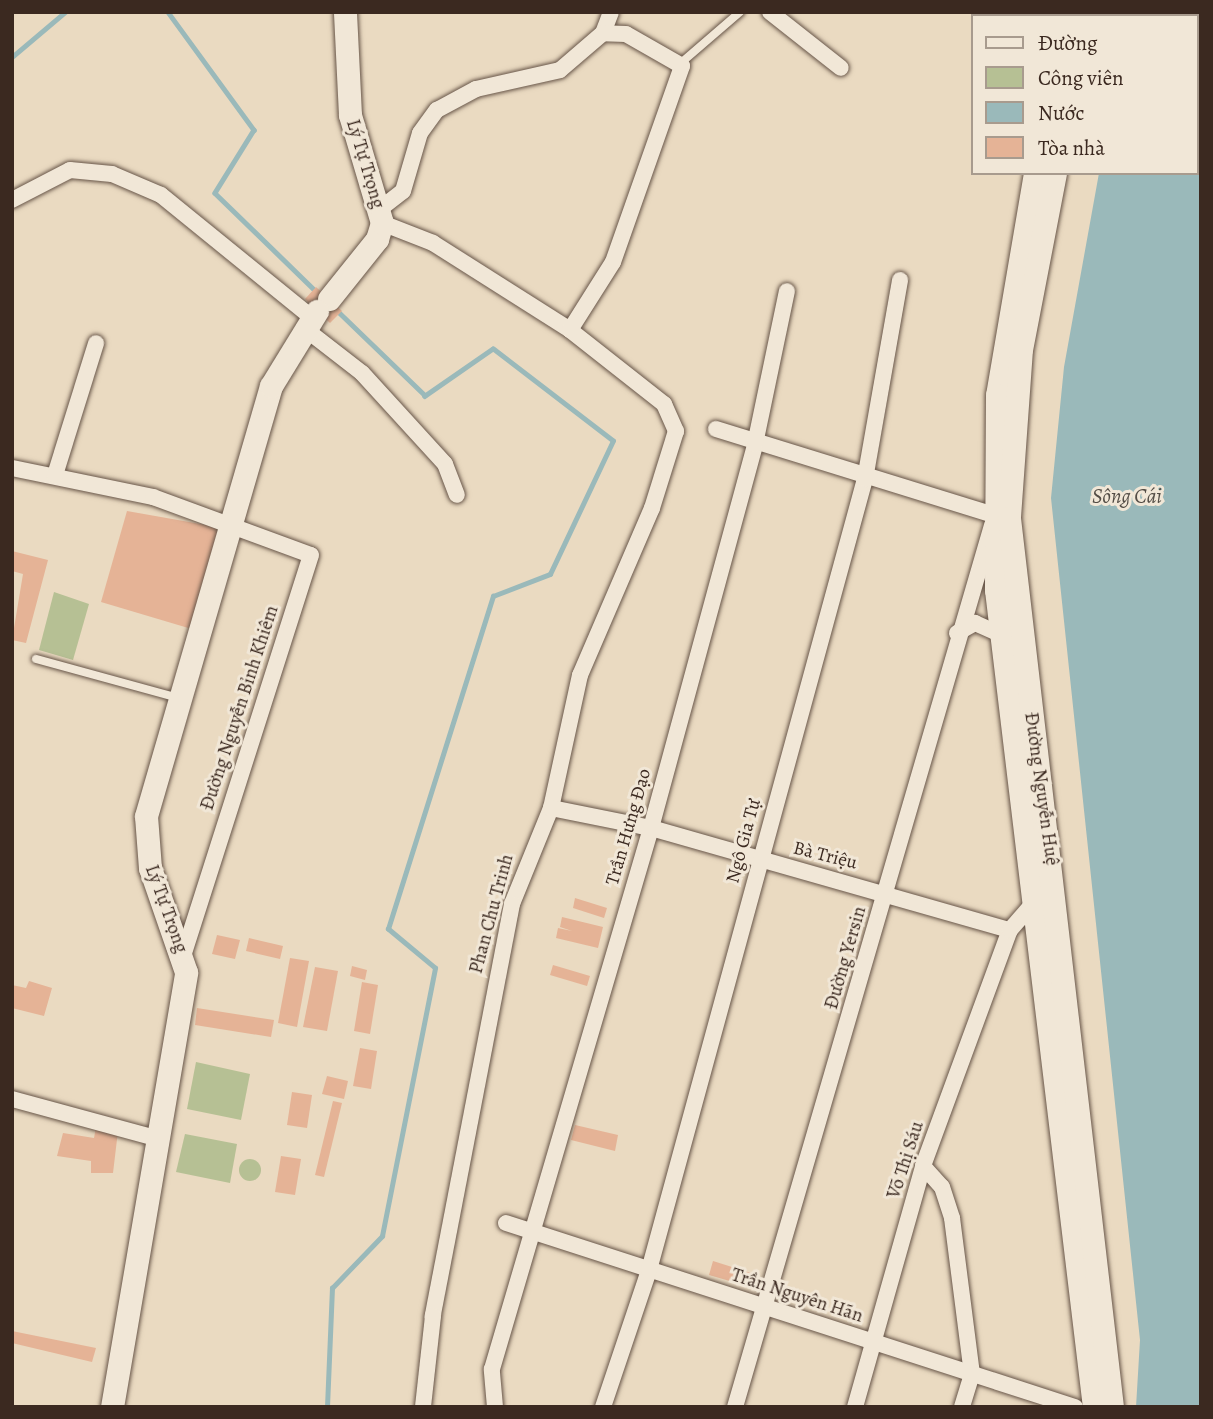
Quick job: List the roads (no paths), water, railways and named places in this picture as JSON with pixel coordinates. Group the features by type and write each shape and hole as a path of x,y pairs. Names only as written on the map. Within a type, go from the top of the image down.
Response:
{"main road":[{"name":"Lý Tự Trọng","path":"111,1407 185,989 184,953 145,840 152,788 234,526 271,386 315,314 377,239 381,216 350,115 345,12"},
{"name":"Đường Nguyễn Huệ","path":"1053,175 1038,189 997,395 1002,635 1045,897 1094,1407"},
{"name":"Đường Nguyễn Huệ","path":"1001,519 1045,897 1112,1407"}],"street":[{"path":"603,33 626,34 682,62 613,262 570,330 433,243 381,216 403,191 420,133 437,110 485,86 560,70 603,33 611,12"},
{"path":"771,12 841,68"},
{"path":"12,200 49,175 70,170 112,174 161,195 315,314 362,373 445,464 457,495"},
{"name":"Ngô Gia Tự","path":"603,1407 649,1270 865,479 900,280"},
{"name":"Trần Hưng Đạo","path":"495,1407 492,1369 536,1233 651,828 755,444 787,291"},
{"name":"Phan Chu Trinh","path":"423,1407 433,1316 512,904 551,808 580,675 673,450 670,411 570,330"},
{"path":"55,475 96,343"},
{"path":"716,429 865,479 1001,519"},
{"path":"12,468 153,497 234,526"},
{"name":"Đường Yersin","path":"735,1407 886,893 957,633 1001,519"},
{"name":"Đường Nguyễn Bỉnh Khiêm","path":"184,953 311,555 234,526"},
{"path":"957,633 975,623 1002,635"},
{"name":"Bà Triệu","path":"551,808 651,828 1010,930"},
{"path":"1010,930 1045,897"},
{"name":"Võ Thị Sáu","path":"855,1407 876,1344 923,1166 1010,930"},
{"path":"12,1099 159,1139"},
{"path":"923,1166 942,1187 952,1218 972,1374 962,1407"},
{"name":"Trần Nguyên Hãn","path":"506,1223 1075,1407"}],"lane":[{"path":"682,62 740,12"},
{"path":"36,659 179,698"}],"water":[{"name":"Sông Cái","path":"1128,12 1201,12 1201,1407 1136,1407 1140,1340 1051,498 1064,367 1099,175 1199,175 1199,14"}],"waterway":[{"path":"12,57 65,12"},
{"path":"168,12 254,130 215,193 318,293"},
{"path":"327,1407 332,1288 382,1236 435,968 388,929 493,596 550,574 613,441 493,349 425,396 337,311"}]}
